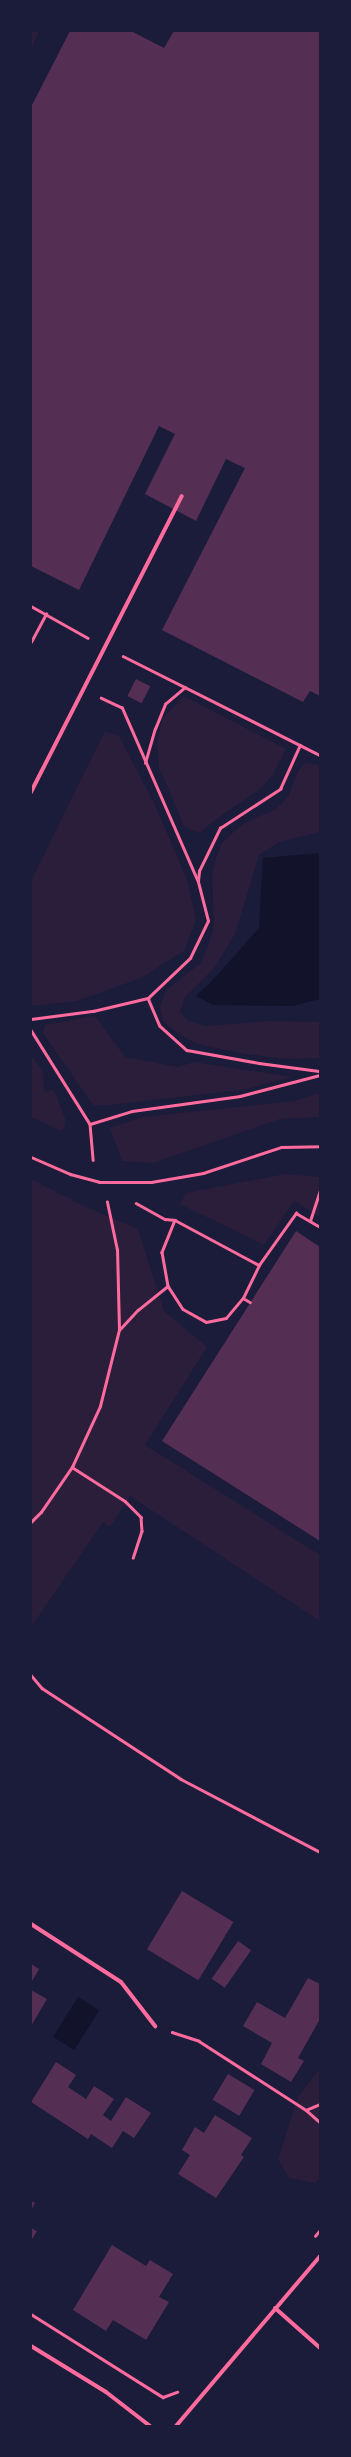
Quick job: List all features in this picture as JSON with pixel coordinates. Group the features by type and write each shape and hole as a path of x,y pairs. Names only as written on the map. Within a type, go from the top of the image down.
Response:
{"street":[{"path":"31,792 182,496"},
{"path":"31,1924 121,1982 155,2026"},
{"path":"176,2426 320,2256"},
{"path":"275,2308 320,2348"},
{"path":"31,2346 106,2392 150,2426"}],"lane":[{"path":"31,1157 70,1174 99,1182 151,1182 203,1172 281,1147 320,1146"}],"path":[{"path":"31,606 104,647 320,755"},
{"path":"31,642 46,614"},
{"path":"145,764 154,729 164,704 184,687"},
{"path":"31,1019 93,1011 148,998 190,958 208,921 198,882 145,764 122,708 83,689"},
{"path":"198,882 199,872 220,828 280,789 300,744"},
{"path":"148,998 160,1026 187,1050 259,1063 320,1071"},
{"path":"31,1030 90,1124 93,1163 110,1210 117,1250 119,1330 100,1406 72,1468 41,1512 31,1522"},
{"path":"90,1124 132,1111 240,1096 320,1075"},
{"path":"310,1221 320,1190"},
{"path":"132,1200 165,1219 175,1220 259,1265"},
{"path":"175,1220 162,1252 168,1286 183,1309 206,1322 226,1318 243,1298 259,1265 296,1213 320,1227"},
{"path":"119,1330 138,1310 168,1286"},
{"path":"243,1298 250,1302"},
{"path":"72,1468 125,1501 141,1517 142,1531 133,1558"},
{"path":"31,1675 42,1688 181,1779 320,1852"},
{"path":"155,2026 199,2041 306,2110 320,2122"},
{"path":"306,2110 320,2104"},
{"path":"310,2242 320,2230"},
{"path":"31,2314 163,2397 179,2391"}],"shaded area":[{"path":"31,31 39,31 31,50"},
{"path":"184,696 286,749 273,774 263,787 226,812 199,833 184,826 159,767 157,743 162,719"},
{"path":"105,731 119,736 155,805 187,879 196,920 184,951 141,978 77,1001 31,1006 31,881"},
{"path":"305,763 320,765 320,832 279,842 259,855 235,934 215,967 185,997 180,1012 188,1021 206,1026 267,1021 320,1022 320,1058 288,1059 245,1054 198,1044 177,1033 163,1021 160,1007 166,990 201,963 207,949 214,926 212,875 215,861 222,843 234,832 246,822 276,809 288,797 298,771"},
{"path":"320,853 320,999 293,1006 213,1005 196,996 212,981 259,928 263,858"},
{"path":"95,1016 125,1057 178,1067 194,1062 293,1077 241,1090 110,1105 93,1105 43,1033 45,1025"},
{"path":"31,1055 42,1070 45,1092 54,1090 65,1118 65,1125 61,1131 31,1117"},
{"path":"320,1093 320,1117 280,1119 153,1163 122,1161 110,1128 143,1117 294,1101"},
{"path":"285,1174 320,1177 320,1217 294,1201 264,1245 180,1204 186,1193"},
{"path":"31,1179 84,1206 138,1229 164,1311 207,1347 145,1445 320,1555 320,1621 130,1496 110,1527 103,1522 31,1627"},
{"path":"78,1997 99,2010 74,2050 53,2037"},
{"path":"320,2068 320,2179 315,2183 289,2178 278,2159 298,2097"}],"building":[{"path":"70,31 131,31 164,48 174,31 320,31 320,696 310,691 303,702 162,630 245,468 226,459 196,521 145,494 175,434 159,426 79,590 31,566 31,107"},
{"path":"136,679 150,686 142,703 127,696"},
{"path":"296,1231 320,1247 320,1541 162,1441"},
{"path":"182,1891 233,1922 198,1980 147,1949"},
{"path":"238,1941 251,1950 225,1988 212,1979"},
{"path":"31,1964 39,1969 31,1983"},
{"path":"308,1978 320,1984 320,2019 298,2058 304,2061 291,2082 261,2064 272,2043 243,2026 257,2002 285,2018"},
{"path":"31,1990 47,1999 31,2026"},
{"path":"56,2062 76,2075 68,2087 86,2099 94,2086 114,2099 103,2115 111,2121 126,2097 151,2113 134,2138 123,2131 112,2148 91,2134 88,2139 31,2102"},
{"path":"228,2074 255,2090 239,2116 213,2100"},
{"path":"215,2115 252,2138 241,2155 244,2157 216,2198 178,2174 190,2155 182,2150 195,2127 204,2133"},
{"path":"31,2201 35,2203 31,2210"},
{"path":"31,2228 37,2231 31,2241"},
{"path":"112,2245 146,2266 150,2260 173,2274 159,2297 169,2302 146,2340 113,2320 106,2331 73,2310"}]}
